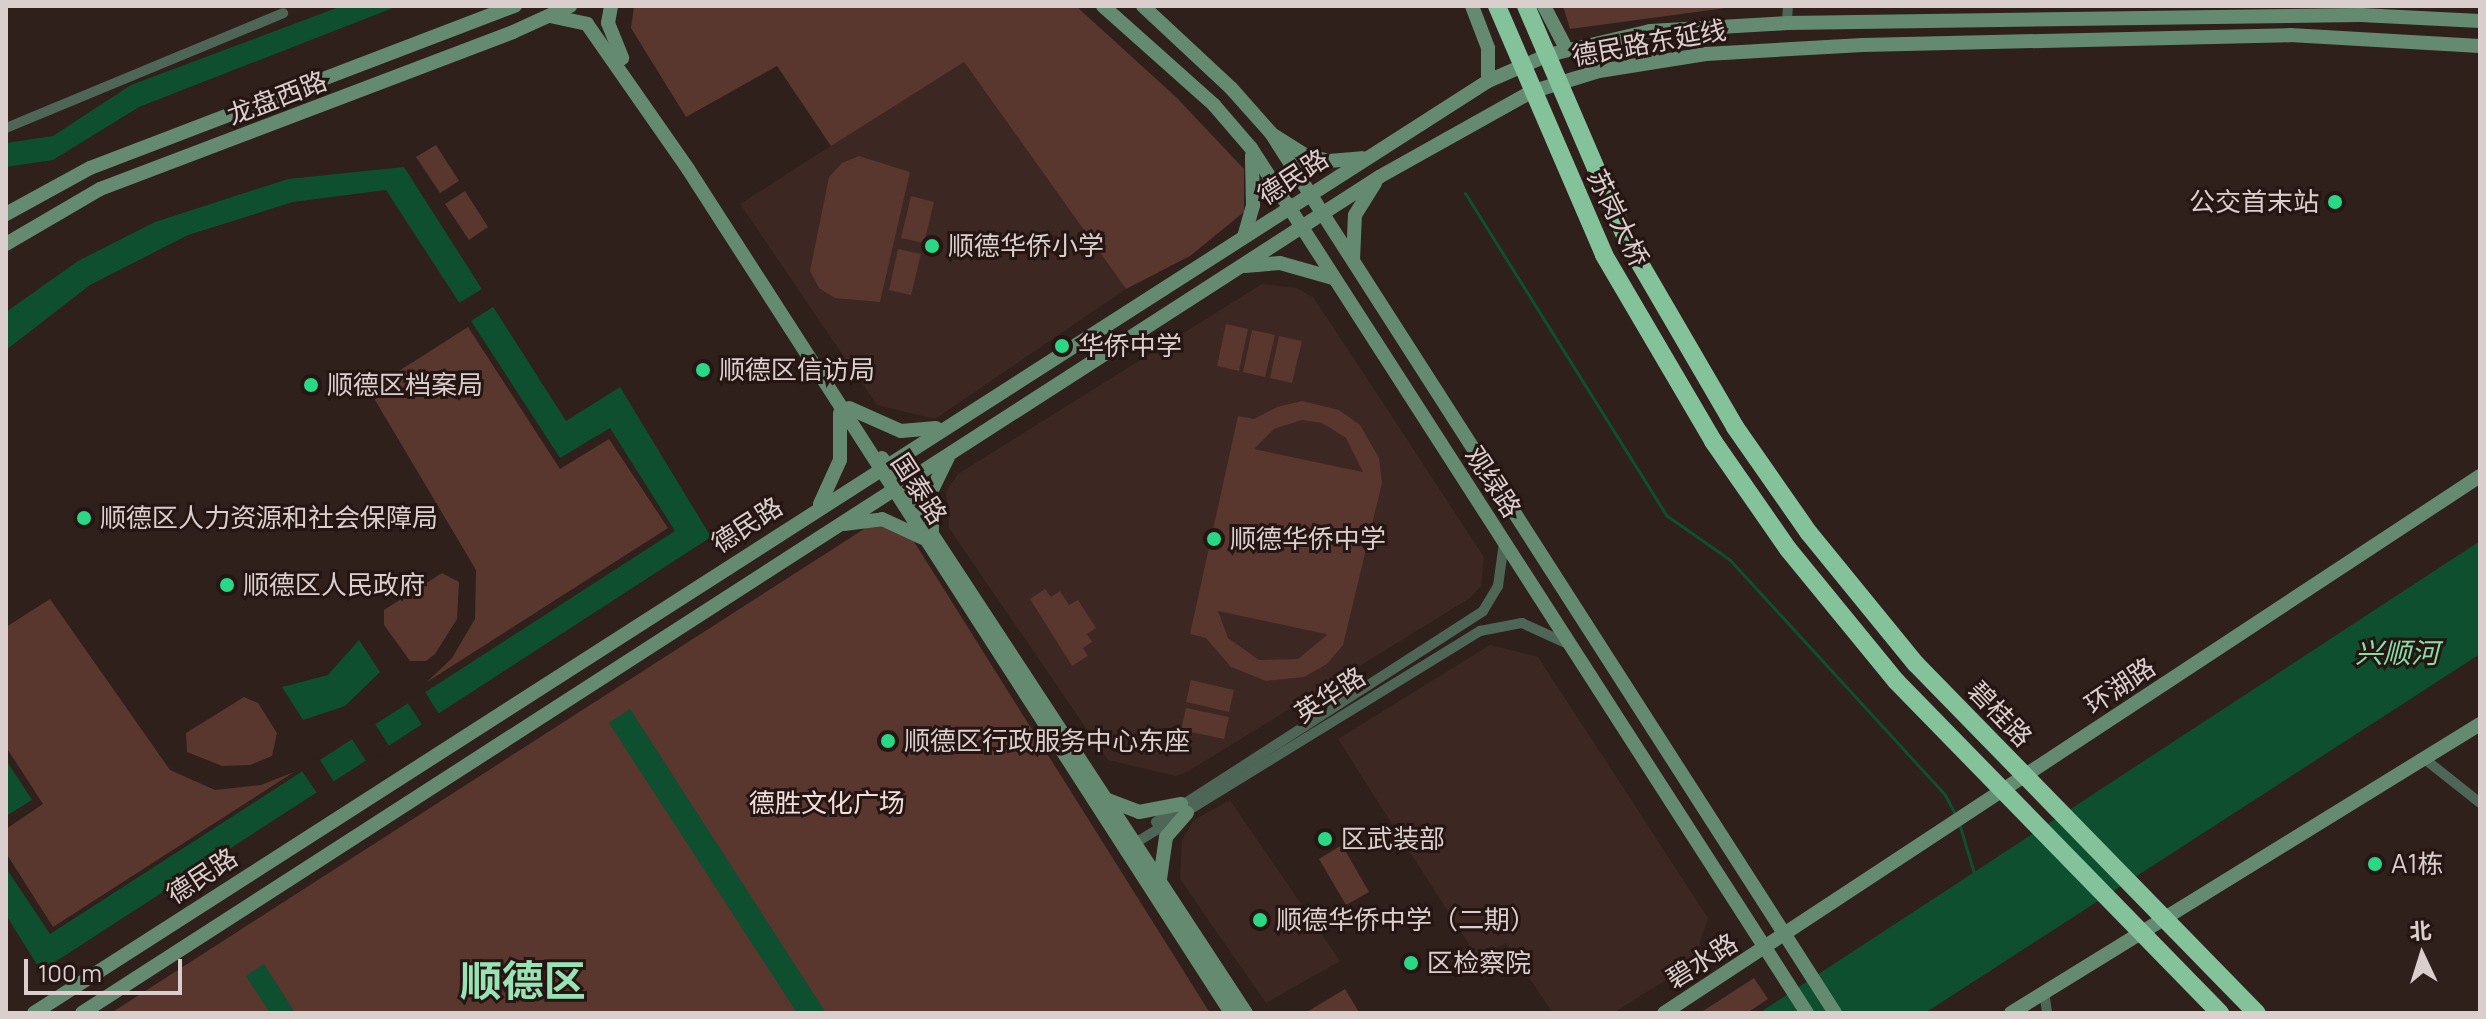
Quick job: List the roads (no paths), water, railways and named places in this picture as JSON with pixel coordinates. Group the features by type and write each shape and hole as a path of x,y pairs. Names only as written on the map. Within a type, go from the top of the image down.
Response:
{"highway":[{"name":"苏岗大桥","path":"1497,6 1604,255 1713,441"},
{"name":"苏岗大桥","path":"1526,6 1628,243 1735,427"},
{"name":"碧桂路","path":"1735,427 1809,533 1916,664 2257,1013"},
{"name":"碧桂路","path":"1713,441 1788,549 1896,681 2080,873 2220,1013"},
{"path":"2080,873 2207,1013"}],"main road":[{"name":"龙盘西路","path":"6,214 90,168 515,6"},
{"name":"龙盘西路","path":"6,244 100,189 570,6"},
{"name":"国泰路","path":"611,6 608,23 616,49 844,408"},
{"name":"观绿路","path":"1103,6 1214,105 1251,148 1287,209 1807,1013"},
{"name":"观绿路","path":"1143,6 1231,88 1271,133 1320,215 1835,1013"},
{"path":"1472,6 1488,48 1488,81"},
{"path":"1544,6 1566,48"},
{"name":"德民路东延线","path":"1488,81 1566,48 1650,31 1787,23 2361,15 2480,21"},
{"name":"国泰路","path":"550,16 587,24 688,169 895,488 1108,800 1127,844 1161,884 1246,1013"},
{"name":"德民路东延线","path":"82,1013 1379,177 1531,92 1599,71 1706,54 2224,35 2353,36 2480,46"},
{"name":"德民路","path":"34,1013 944,426 1488,81"},
{"path":"1271,133 1317,158 1366,158"},
{"path":"1244,237 1255,183 1251,148"},
{"path":"1354,265 1355,215 1379,177"},
{"path":"1240,266 1280,263 1333,278"},
{"path":"817,508 840,460 844,408 901,431 944,426"},
{"path":"836,526 882,519 927,535 931,492 952,451"},
{"name":"环湖路","path":"1787,936 2480,476"},
{"name":"国泰路","path":"927,535 1127,844 1231,1013"},
{"path":"2011,1013 2480,724"},
{"path":"1108,800 1139,812 1184,809"},
{"path":"1161,884 1159,864 1166,837 1184,809"},
{"name":"碧水路","path":"1664,1013 1787,936"}],"street":[{"path":"1787,23 1788,6"},
{"path":"6,128 283,13"},
{"name":"英华路","path":"1184,809 1483,611 1498,586 1504,543"},
{"name":"英华路","path":"1127,844 1420,664 1495,624 1537,627 1570,646"},
{"path":"2426,760 2480,803"},
{"path":"2044,991 2047,1013"}],"water":[{"path":"342,6 398,6 139,107 53,160 6,167 6,143 53,136 131,85"},
{"path":"404,167 566,421 620,387 711,537 41,971 6,915 6,868 50,934 675,531 610,428 560,458 386,190 293,202 188,235 90,285 6,350 6,312 78,261 155,222 288,179"},
{"name":"兴顺河","path":"2480,541 2480,654 1925,1013 1759,1013"},
{"path":"359,640 380,672 345,706 303,720 282,687 328,675"},
{"path":"630,709 826,1013 797,1013 609,723"},
{"path":"6,760 32,800 6,816"},
{"path":"264,964 295,1013 270,1013 246,976"}],"waterway":[{"path":"1465,193 1666,515 1730,560 1945,795 1956,816"},
{"path":"1959,823 1974,873"}],"place":[{"name":"公交首末站","path":"2335,202"},
{"name":"顺德华侨小学","path":"932,246"},
{"name":"华侨中学","path":"1062,346"},
{"name":"顺德区信访局","path":"703,370"},
{"name":"顺德区档案局","path":"311,385"},
{"name":"顺德区人力资源和社会保障局","path":"84,518"},
{"name":"顺德华侨中学","path":"1214,539"},
{"name":"顺德区人民政府","path":"227,585"},
{"name":"顺德区行政服务中心东座","path":"888,741"},
{"name":"区武装部","path":"1325,839"},
{"name":"A1栋","path":"2375,864"},
{"name":"顺德华侨中学（二期）","path":"1260,920"},
{"name":"区检察院","path":"1411,963"}],"district":[{"name":"顺德区","path":"523,980"}],"park label":[{"name":"德胜文化广场","path":"827,803"}]}
